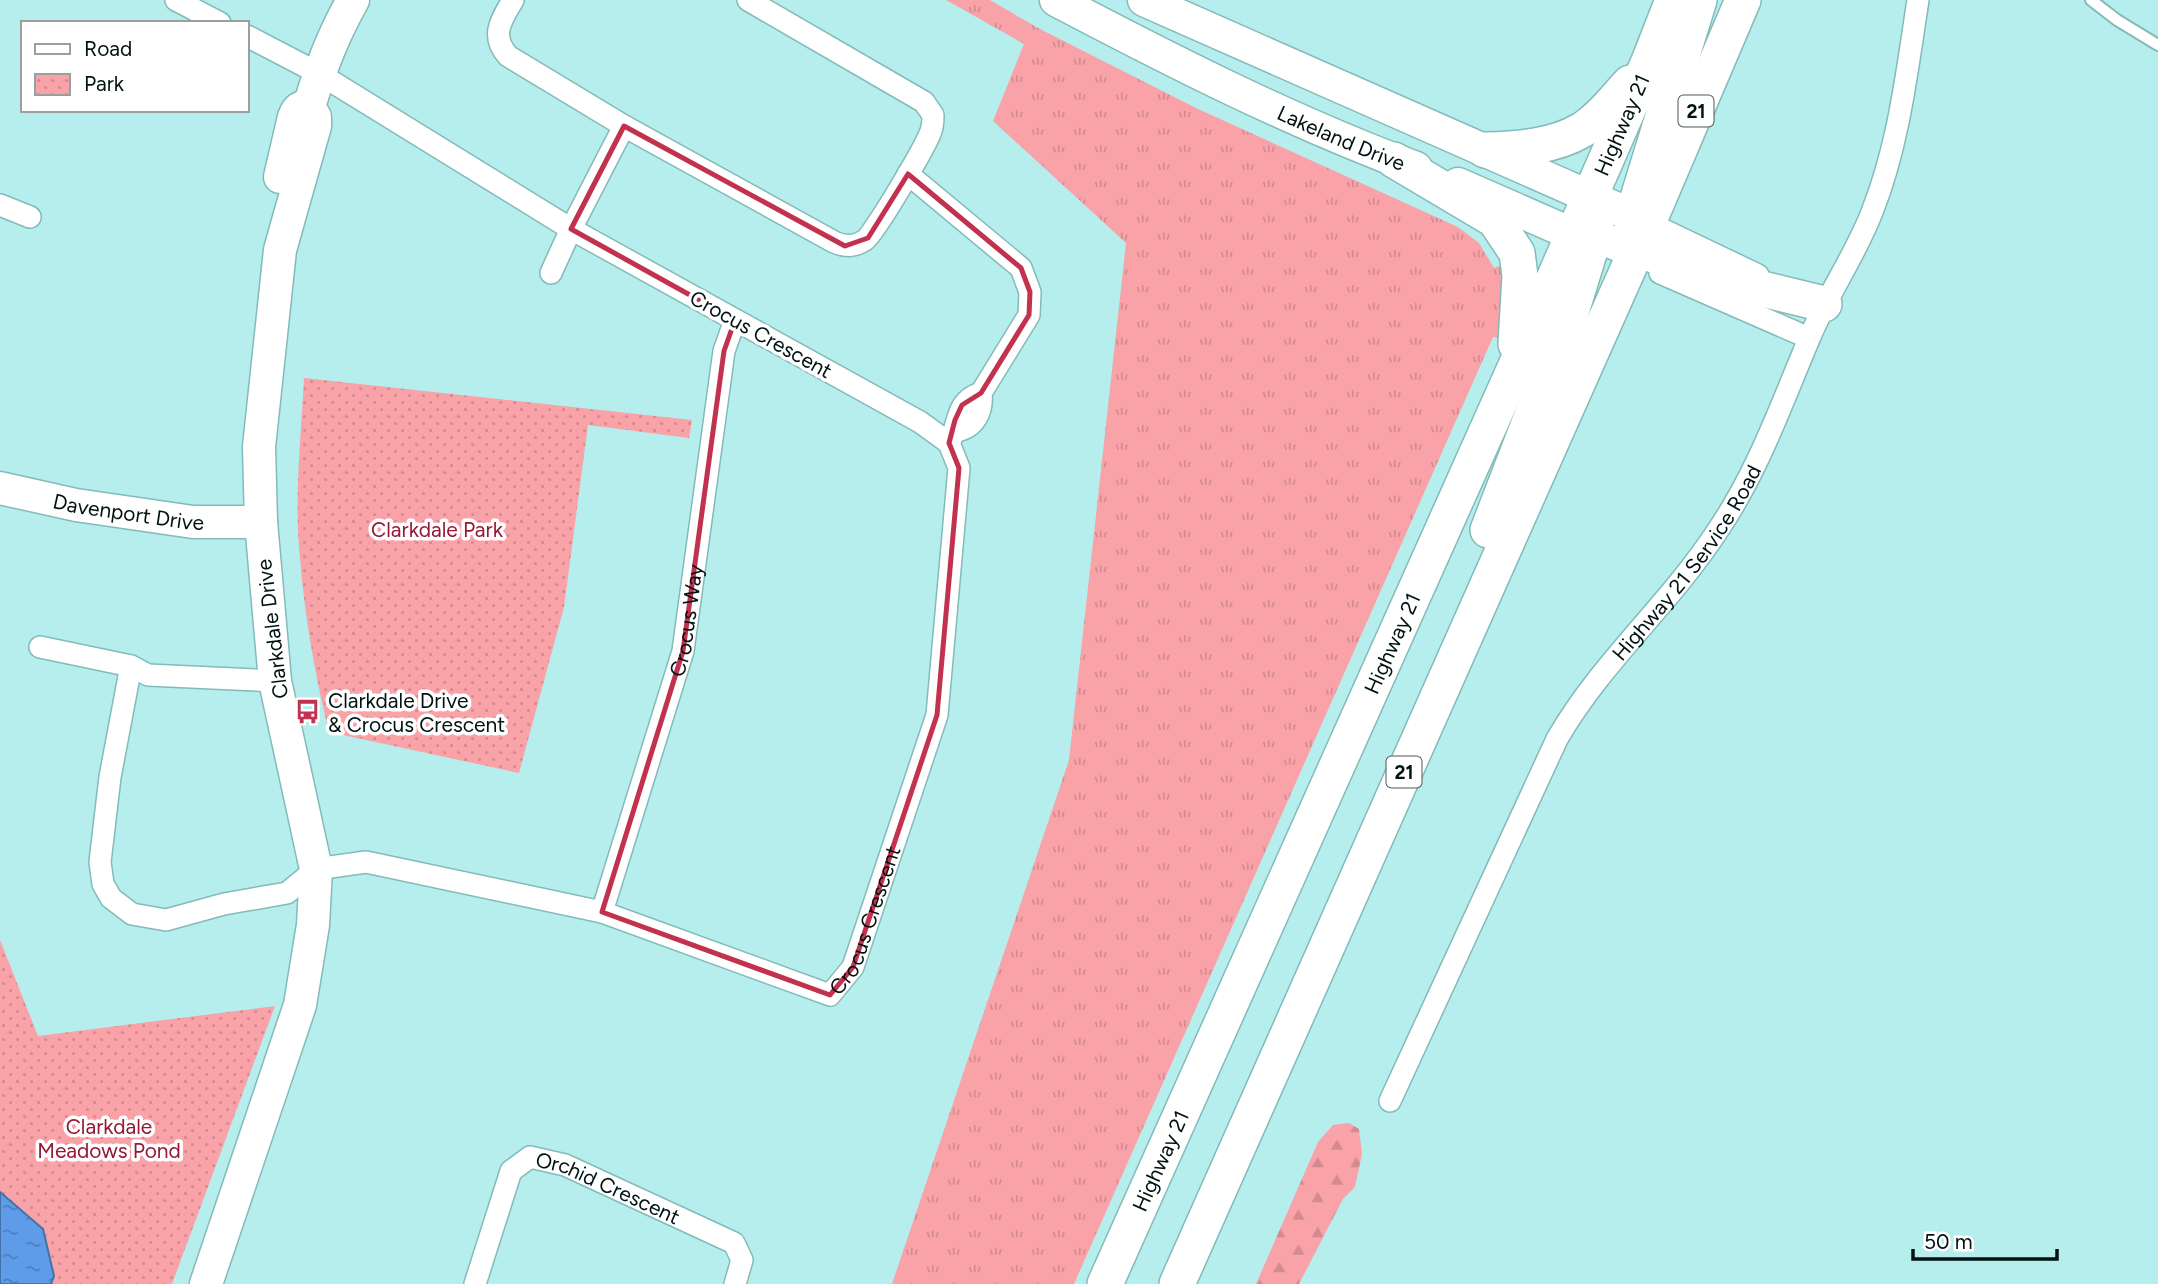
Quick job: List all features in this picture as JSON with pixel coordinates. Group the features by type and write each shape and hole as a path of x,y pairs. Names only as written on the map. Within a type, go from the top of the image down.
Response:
{"main road":[{"name":"Highway 21","path":"1617,239 1589,197 1673,0"},
{"path":"1699,0 1617,239 1738,283 1824,304"},
{"name":"Highway 21","path":"1177,1284 1457,653 1617,239 1743,0"},
{"path":"1485,150 1540,147 1582,130 1605,110 1650,59"},
{"path":"1394,160 1495,220 1517,253 1520,276 1515,368"},
{"name":"Highway 21","path":"1105,1284 1515,368 1617,239"}],"street":[{"path":"176,0 216,21"},
{"name":"Clarkdale Drive","path":"206,1284 300,1005 313,925 316,869 275,681 261,522 258,447 280,250 315,126 309,107 318,73 337,28 353,0"},
{"path":"513,0 498,26 500,43 508,56 624,126 845,246 854,246 868,238 908,174 931,131 933,115 924,102 748,0"},
{"name":"Lakeland Drive","path":"1056,0 1221,84 1323,131 1464,186 1617,239"},
{"path":"1144,0 1589,197 1617,239 1809,338"},
{"name":"Highway 21 Service Road","path":"1390,1101 1557,739 1589,689 1698,559 1731,510 1772,430 1824,304 1866,226 1881,187 1902,98 1917,0"},
{"name":"Crocus Crescent","path":"248,37 318,73 571,229 920,422 952,437 959,468 937,715 853,967 830,995 602,912 366,862 316,869"},
{"path":"551,273 624,126"},
{"path":"908,174 1021,268 1030,292 1029,315 981,393 972,396 962,405 955,420 952,437"},
{"path":"0,205 30,217"},
{"name":"Crocus Way","path":"602,912 683,651 724,351 735,320"},
{"name":"Davenport Drive","path":"0,488 76,505 193,522 261,522"},
{"path":"40,647 131,666 148,675 275,681"},
{"path":"131,666 101,842 103,884 111,898 132,914 166,920 224,904 287,893 316,869"},
{"name":"Orchid Crescent","path":"475,1284 511,1171 530,1157 565,1165 734,1243 742,1260 735,1284"}],"lane":[{"path":"2091,0 2117,20 2158,45"}],"highlighted area":[{"path":"624,126 845,246 868,238 908,174 1021,268 1030,292 1029,315 981,393 962,405 955,420 949,443 959,468 937,715 853,967 830,995 602,912 683,651 724,351 735,320 571,229"}],"green space":[{"path":"946,0 990,0 1038,28 1198,109 1458,227 1479,243 1494,268 1504,264 1505,339 1493,337 1074,1284 892,1284 1069,760 1126,243 993,121 1024,44"},
{"name":"Clarkdale Park","path":"304,378 692,420 689,438 588,425 564,607 519,773 329,732 308,625 298,536"},
{"name":"Clarkdale Meadows Pond","path":"0,940 38,1036 275,1006 172,1284 0,1284"},
{"path":"1349,1123 1359,1129 1362,1154 1355,1187 1343,1199 1299,1284 1256,1284 1318,1142 1333,1125"}],"water":[{"path":"0,1192 43,1229 54,1276 51,1284 0,1284"}],"place":[{"name":"Clarkdale Drive & Crocus Crescent","path":"308,712"}]}
